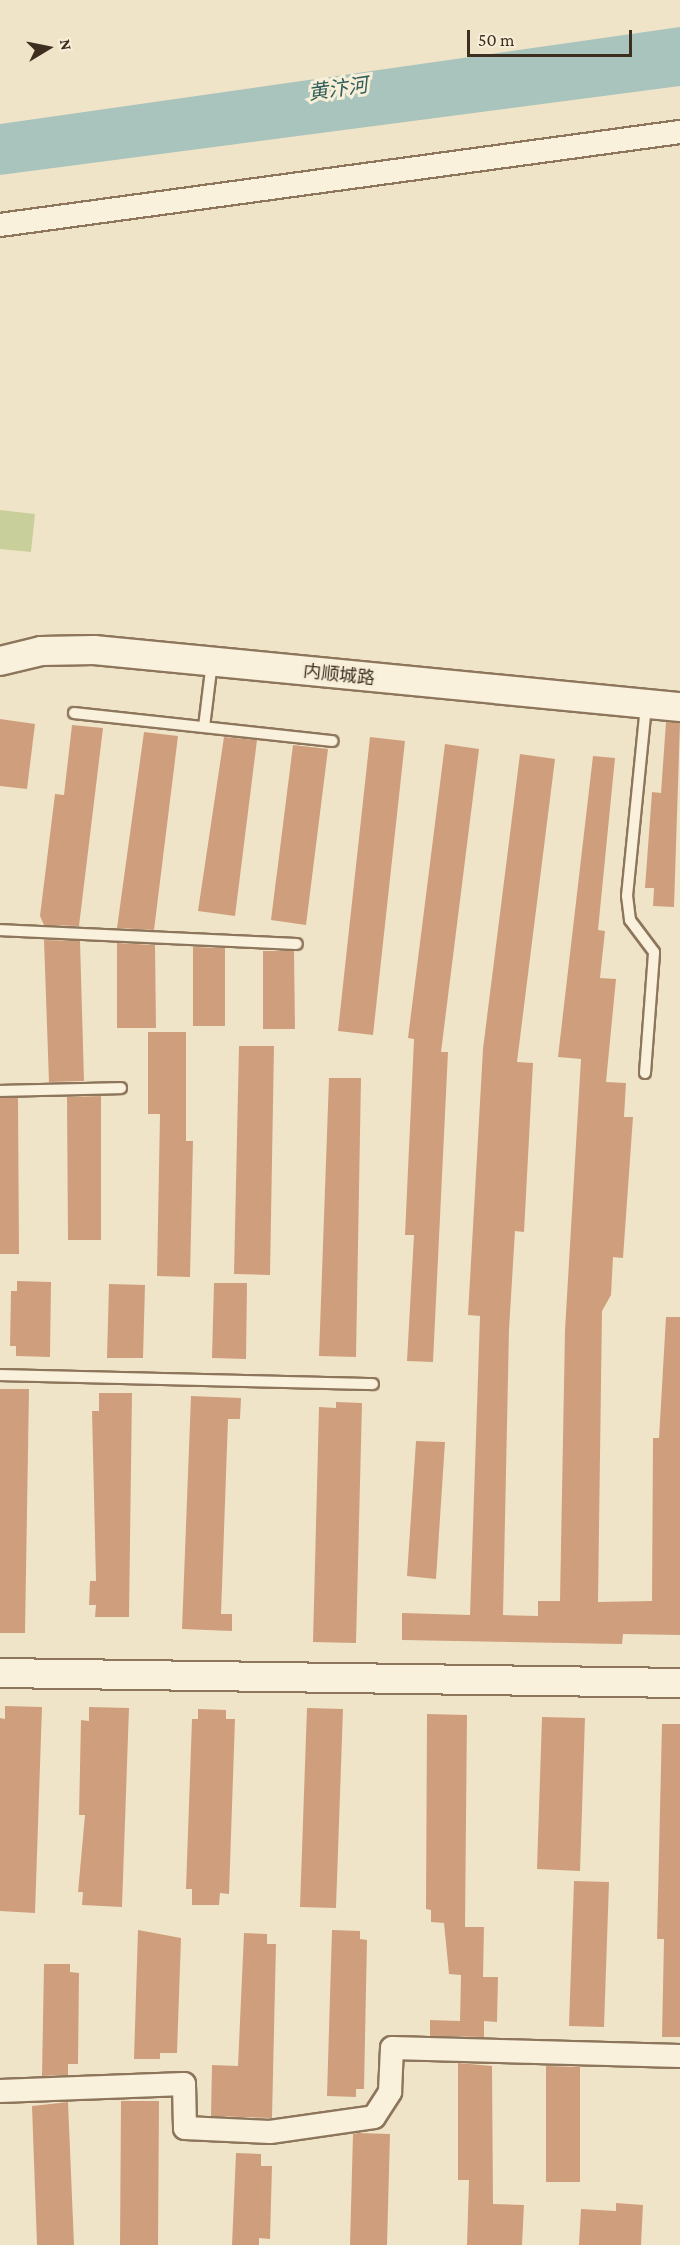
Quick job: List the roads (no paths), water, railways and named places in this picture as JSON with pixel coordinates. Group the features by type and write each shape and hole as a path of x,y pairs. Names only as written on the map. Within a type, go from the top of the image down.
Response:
{"street":[{"path":"0,225 680,132"},
{"name":"内顺城路","path":"0,661 64,650 212,662 646,706 680,707"},
{"path":"0,1673 680,1683"},
{"path":"0,2091 184,2084 185,2128 270,2132 374,2117 390,2092 392,2048 680,2056"}],"lane":[{"path":"204,726 212,662"},
{"path":"645,1073 654,952 630,920 627,896 646,706"},
{"path":"74,713 332,741"},
{"path":"0,930 297,944"},
{"path":"0,1091 121,1088"},
{"path":"0,1375 373,1384"}],"water":[{"name":"黄汴河","path":"680,27 680,86 0,175 0,124"}]}
